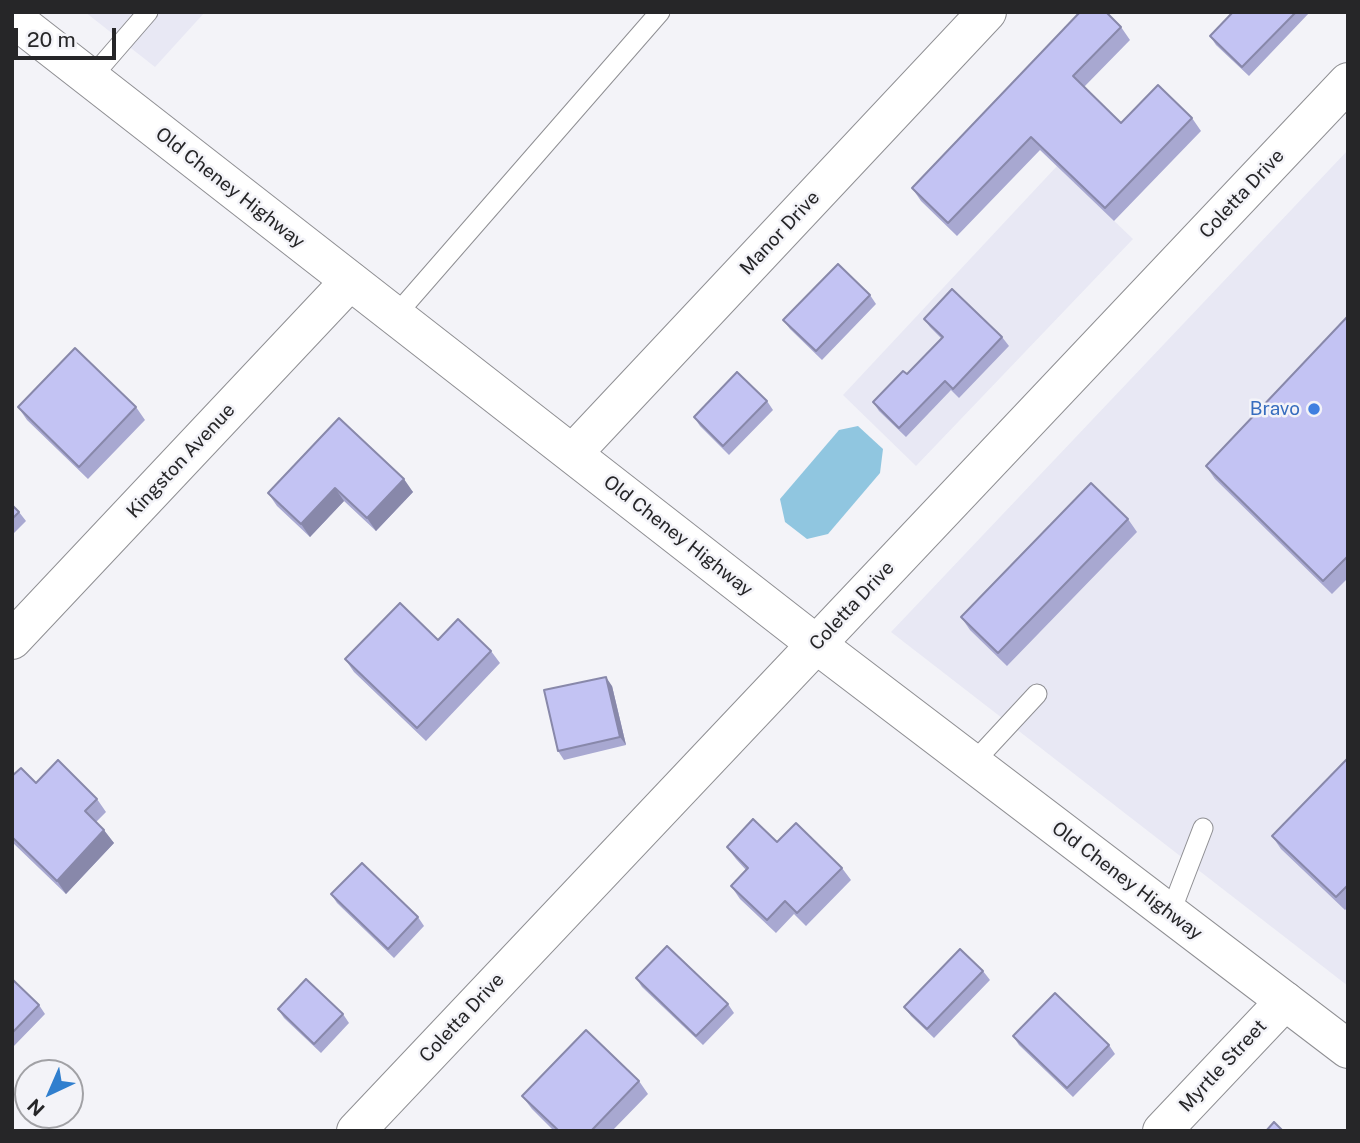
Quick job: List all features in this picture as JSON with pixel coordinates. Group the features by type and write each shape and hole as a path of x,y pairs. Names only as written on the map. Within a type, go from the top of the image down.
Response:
{"street":[{"name":"Manor Drive","path":"573,453 987,12"},
{"name":"Old Cheney Highway","path":"12,17 816,644 1348,1049"},
{"name":"Coletta Drive","path":"356,1131 1348,82"},
{"name":"Kingston Avenue","path":"12,640 350,281"},
{"name":"Myrtle Street","path":"1162,1131 1284,1001"}],"lane":[{"path":"90,79 148,12"},
{"path":"395,316 660,12"},
{"path":"973,764 1037,694"},
{"path":"1170,914 1203,828"}],"shaded area":[{"path":"85,12 205,12 155,67"},
{"path":"1348,150 1348,986 891,632"},
{"path":"1057,166 1133,239 916,466 843,395"}],"water":[{"path":"858,426 883,449 880,473 828,534 807,539 785,522 780,499 839,430"}],"building":[{"path":"1080,12 1106,12 1121,27 1073,76 1121,123 1158,85 1192,118 1105,208 1031,137 948,223 912,188"},
{"path":"1233,12 1296,12 1242,67 1210,36"},
{"path":"838,264 870,295 816,351 783,320"},
{"path":"952,289 1002,337 953,389 945,381 899,428 873,402 903,371 907,374 943,337 924,319"},
{"name":"Bravo","path":"1348,316 1348,556 1323,581 1206,466"},
{"path":"75,348 136,407 79,467 18,407"},
{"path":"737,372 767,401 723,446 694,417"},
{"path":"339,418 404,479 367,518 335,488 301,524 268,493"},
{"path":"1091,483 1128,519 998,653 961,617"},
{"path":"12,505 19,512 12,519"},
{"path":"400,603 438,640 458,619 491,651 417,728 345,659"},
{"path":"606,677 620,737 558,751 544,690"},
{"path":"1348,758 1348,885 1336,897 1272,836"},
{"path":"58,760 97,799 85,811 104,830 57,881 12,837 12,776 21,768 36,783"},
{"path":"753,819 777,842 796,823 842,868 797,913 785,901 767,920 731,886 748,868 727,847"},
{"path":"362,863 418,917 388,949 331,894"},
{"path":"667,946 728,1004 696,1036 636,978"},
{"path":"960,949 983,971 927,1029 904,1007"},
{"path":"12,979 39,1005 12,1033"},
{"path":"306,979 343,1014 314,1044 278,1009"},
{"path":"1055,993 1109,1045 1067,1088 1013,1036"},
{"path":"586,1030 639,1081 591,1131 559,1131 522,1096"},
{"path":"1274,1122 1283,1131 1266,1131"}],"place":[{"name":"Bravo","path":"1314,409"}]}
